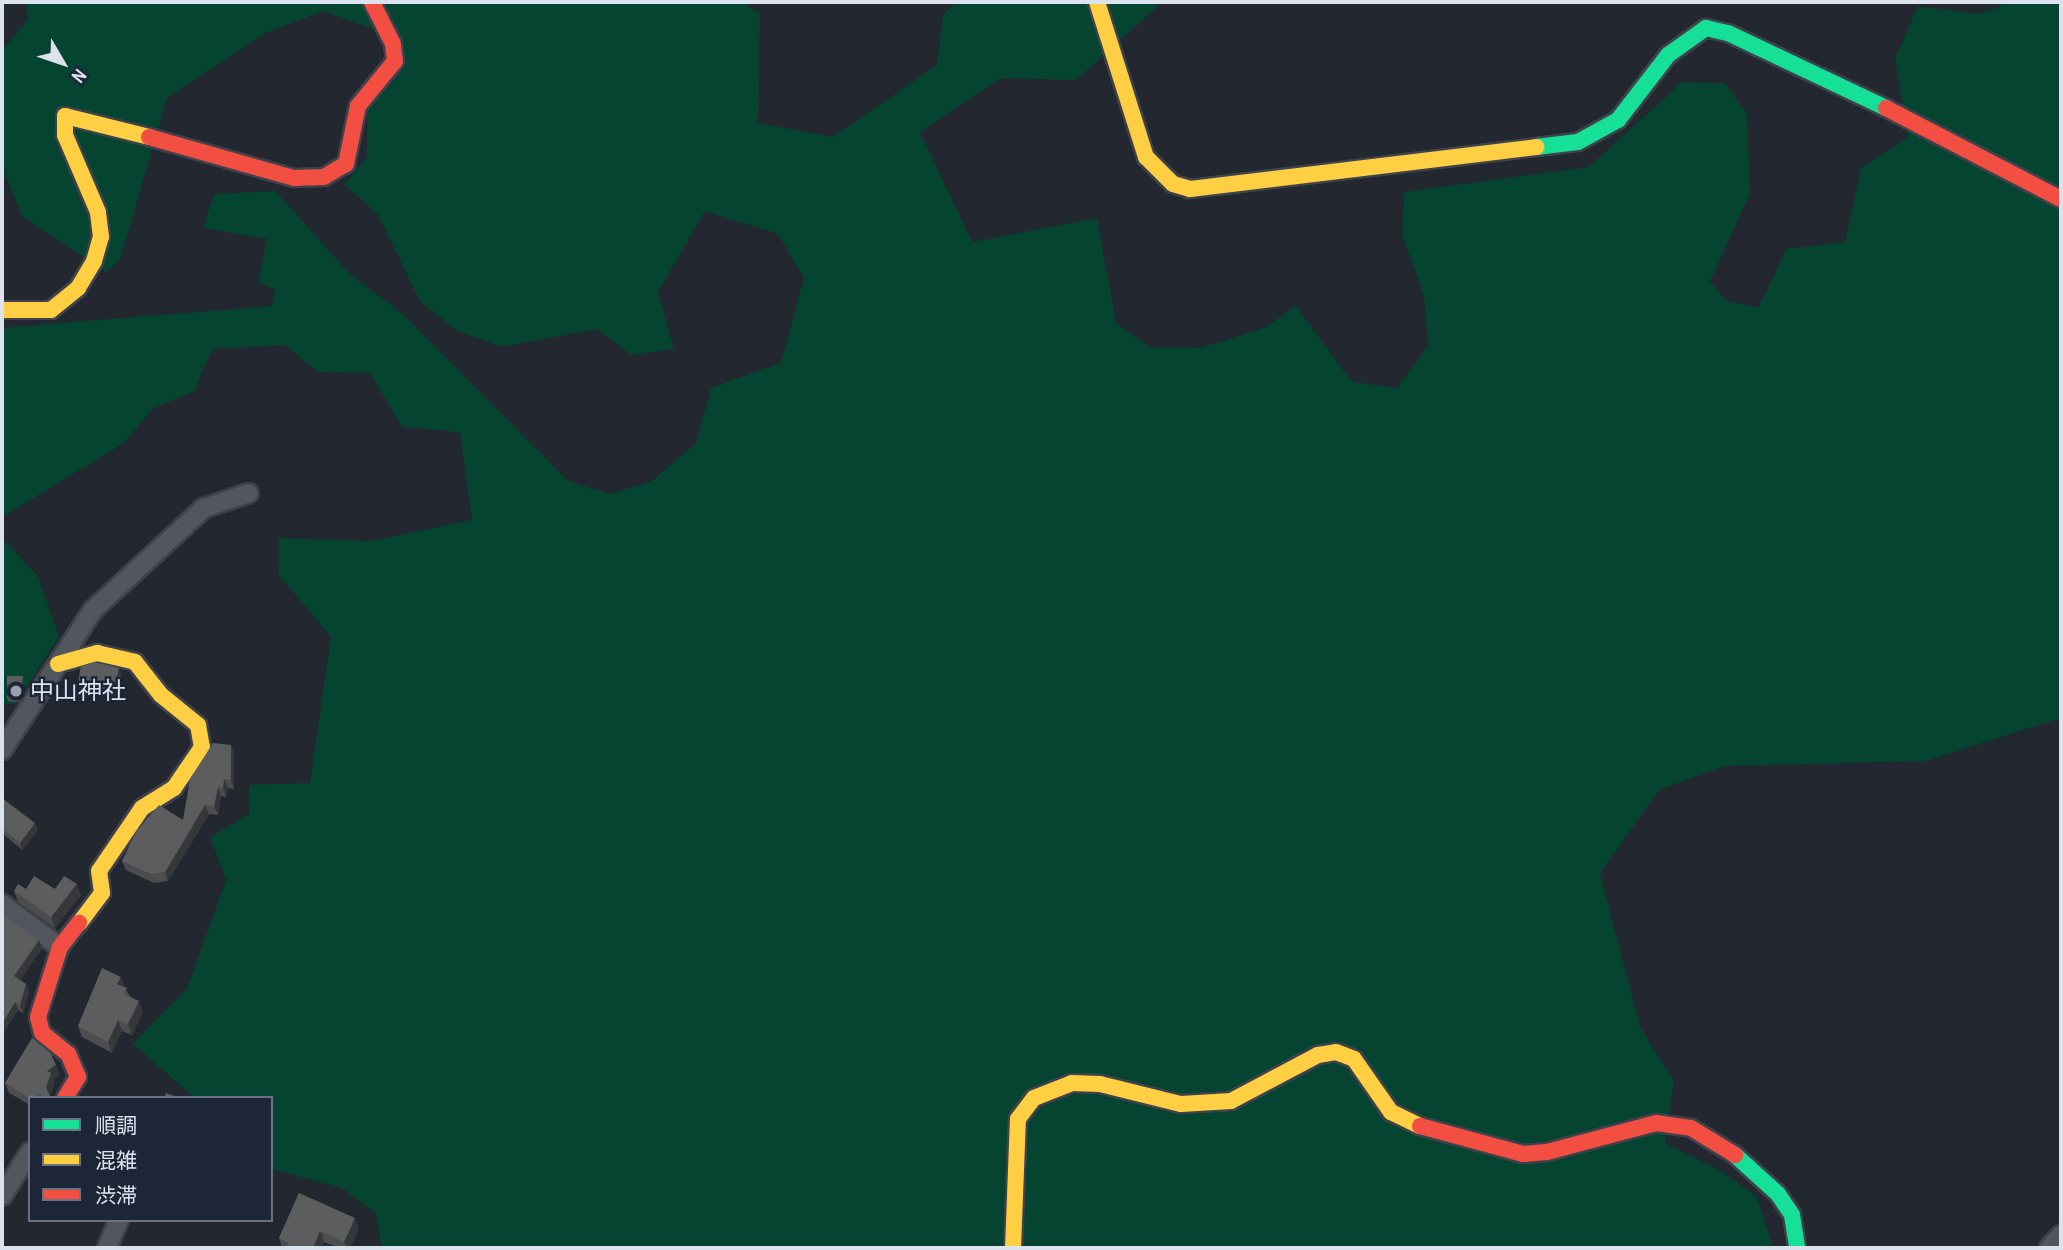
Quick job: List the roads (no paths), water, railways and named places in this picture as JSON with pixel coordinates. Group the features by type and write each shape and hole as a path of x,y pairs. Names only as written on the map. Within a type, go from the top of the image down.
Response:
{"street":[{"path":"2,310 51,310 78,288 94,261 101,237 98,212 65,135 65,116 71,114 293,178 324,177 346,164 358,106 395,61 393,44 372,2"},
{"path":"1097,2 1146,157 1173,184 1190,189 1578,142 1618,120 1668,55 1706,28 1728,33 1850,89 2061,199"},
{"path":"2,750 93,610 204,508 248,493"},
{"path":"58,664 97,653 135,662 161,695 198,725 202,747 174,788 142,808 99,871 102,893 60,947 38,1017 42,1033 68,1054 78,1077 71,1096"},
{"path":"2,904 60,947"},
{"path":"1013,1248 1014,1140 1018,1119 1034,1098 1072,1083 1100,1084 1181,1104 1231,1101 1318,1055 1336,1052 1354,1059 1391,1112 1408,1123 1523,1154 1547,1152 1656,1123 1691,1128 1724,1145 1778,1194 1792,1216 1797,1248"},
{"path":"2,1196 28,1156"},
{"path":"107,1248 118,1222"},
{"path":"2049,1248 2061,1235"}],"place":[{"name":"中山神社","path":"16,691"}]}
